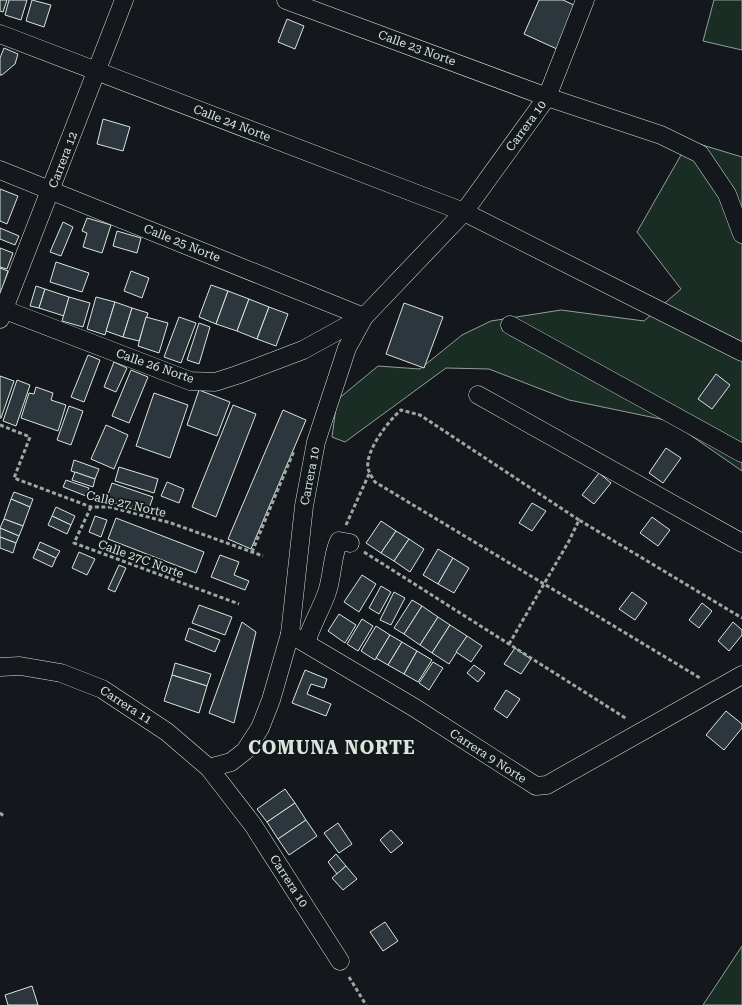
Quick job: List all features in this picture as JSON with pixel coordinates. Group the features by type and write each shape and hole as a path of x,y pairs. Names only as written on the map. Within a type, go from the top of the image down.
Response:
{"street":[{"name":"Carrera 12","path":"2,312 124,0"},
{"name":"Calle 23 Norte","path":"286,0 547,97 661,135 700,154 728,194 742,234"},
{"name":"Carrera 10","path":"340,961 253,825 209,768 231,762 245,751 260,728 271,700 290,634 304,506 316,442 347,348 364,317 464,212 547,97 585,0"},
{"name":"Calle 24 Norte","path":"0,34 464,212 742,352"},
{"name":"Calle 25 Norte","path":"0,170 364,317"},
{"name":"Calle 26 Norte","path":"2,312 190,381 214,382 303,350 364,317"},
{"path":"510,325 742,453"},
{"path":"478,395 742,544"},
{"path":"306,643 315,616 326,595 333,571 335,550 344,542"},
{"name":"Carrera 9 Norte","path":"290,634 414,708 536,786 547,785 742,675"},
{"name":"Carrera 11","path":"0,667 20,666 62,673 102,688 167,732 209,768"}],"path":[{"path":"644,730 510,644 344,542 369,474 368,457 390,419 401,410 420,415 579,520 742,618"},
{"name":"Calle 27 Norte","path":"0,425 30,437 14,478 91,507 110,507 170,523 263,556"},
{"path":"252,552 296,447"},
{"path":"369,474 375,482 718,688"},
{"name":"Calle 27C Norte","path":"91,507 74,543 239,604"},
{"path":"510,644 570,541 579,520"},
{"path":"0,814 5,817"},
{"path":"340,961 366,1005"}],"green space":[{"path":"714,0 742,0 742,50 703,41"},
{"path":"689,141 742,157 742,471 670,421 569,400 489,369 446,368 345,442 332,437 337,400 378,366 420,369 462,335 491,321 561,310 644,321 681,289 637,232"},
{"path":"742,946 742,1005 703,1005"}],"building":[{"path":"0,0 7,0 3,12 0,11"},
{"path":"9,0 27,0 21,20 5,15"},
{"path":"32,0 51,5 44,27 26,21"},
{"path":"539,0 563,0 576,6 557,49 524,34"},
{"path":"287,19 304,26 295,49 278,42"},
{"path":"4,48 18,54 15,64 0,75 0,58"},
{"path":"103,119 130,127 123,151 97,144"},
{"path":"0,189 18,196 7,224 0,221"},
{"path":"87,218 111,225 102,253 83,247 87,233 82,231"},
{"path":"63,222 73,227 61,256 50,252"},
{"path":"0,228 19,236 15,245 0,239"},
{"path":"117,231 141,238 137,253 113,246"},
{"path":"0,248 13,253 7,269 0,267"},
{"path":"56,262 89,273 82,292 50,282"},
{"path":"0,268 8,271 0,294"},
{"path":"131,271 149,278 142,298 124,291"},
{"path":"211,285 228,291 216,324 199,317"},
{"path":"36,286 45,289 39,308 30,306"},
{"path":"45,289 69,297 64,316 39,308"},
{"path":"228,291 249,299 237,331 216,324"},
{"path":"69,297 90,303 83,327 62,321"},
{"path":"96,297 115,302 105,335 87,329"},
{"path":"249,299 269,307 257,339 237,331"},
{"path":"115,302 132,308 123,337 106,331"},
{"path":"404,303 443,317 424,368 386,354"},
{"path":"269,307 288,314 276,346 257,339"},
{"path":"132,308 148,313 139,341 123,337"},
{"path":"146,317 168,323 159,353 138,346"},
{"path":"179,317 196,323 181,363 164,357"},
{"path":"199,323 210,327 199,364 187,360"},
{"path":"88,355 100,360 84,402 71,397"},
{"path":"114,362 127,368 116,392 104,387"},
{"path":"131,370 148,377 129,423 112,416"},
{"path":"716,374 730,385 712,409 698,399"},
{"path":"0,376 14,381 1,418 0,418"},
{"path":"17,380 30,385 16,426 3,421"},
{"path":"36,387 53,393 51,400 66,405 58,431 21,418 29,393 34,394"},
{"path":"199,390 230,402 217,436 187,425"},
{"path":"154,393 188,405 170,458 136,446"},
{"path":"233,405 256,414 216,517 192,507"},
{"path":"69,406 83,411 71,445 57,440"},
{"path":"283,410 306,420 251,549 228,539"},
{"path":"106,425 128,435 114,469 91,459"},
{"path":"666,448 681,458 663,483 649,473"},
{"path":"74,460 99,469 95,479 71,471"},
{"path":"119,467 158,479 154,493 115,481"},
{"path":"75,472 95,479 93,487 72,480"},
{"path":"599,473 611,483 594,504 582,495"},
{"path":"66,480 89,488 86,496 63,487"},
{"path":"167,482 184,489 179,503 161,496"},
{"path":"112,483 153,497 147,514 106,500"},
{"path":"14,492 33,499 30,507 11,499"},
{"path":"11,499 30,507 23,526 4,519"},
{"path":"532,503 546,511 532,531 519,523"},
{"path":"56,507 75,516 71,525 52,516"},
{"path":"52,516 71,525 67,534 48,525"},
{"path":"95,516 107,520 101,537 89,532"},
{"path":"652,517 670,530 658,546 640,533"},
{"path":"116,518 204,552 196,573 108,539"},
{"path":"4,519 23,526 19,536 0,528"},
{"path":"381,521 396,531 381,553 366,543"},
{"path":"0,528 19,536 16,543 0,537"},
{"path":"396,531 409,539 394,561 381,553"},
{"path":"0,537 16,543 13,553 0,548"},
{"path":"409,539 424,549 410,572 394,561"},
{"path":"40,542 60,551 56,558 37,549"},
{"path":"37,549 56,558 52,567 33,558"},
{"path":"438,549 453,558 438,584 423,575"},
{"path":"79,552 95,559 87,575 72,568"},
{"path":"220,555 239,562 234,575 249,581 245,590 211,577"},
{"path":"453,558 469,568 454,593 438,584"},
{"path":"119,565 126,568 115,592 108,589"},
{"path":"362,575 376,584 359,612 344,602"},
{"path":"381,586 391,592 379,614 369,608"},
{"path":"394,592 405,598 391,625 380,620"},
{"path":"632,592 647,603 635,620 619,609"},
{"path":"412,600 422,606 404,634 394,628"},
{"path":"702,603 712,611 699,628 689,620"},
{"path":"199,605 232,617 225,635 192,623"},
{"path":"422,606 438,617 420,645 404,634"},
{"path":"339,614 356,625 345,643 328,631"},
{"path":"438,617 450,625 432,653 420,645"},
{"path":"362,619 373,626 358,651 347,644"},
{"path":"242,622 256,632 234,723 209,713"},
{"path":"733,622 742,630 742,635 729,651 718,641"},
{"path":"450,625 467,636 449,664 432,653"},
{"path":"376,626 390,635 375,660 361,651"},
{"path":"189,628 220,640 215,652 185,640"},
{"path":"390,635 402,642 388,665 376,658"},
{"path":"467,636 482,646 471,662 456,652"},
{"path":"402,642 417,651 404,674 388,665"},
{"path":"515,648 531,659 521,674 504,664"},
{"path":"417,651 432,660 418,682 404,674"},
{"path":"433,662 443,668 429,690 419,683"},
{"path":"175,663 211,674 207,686 172,675"},
{"path":"474,665 485,673 478,682 467,673"},
{"path":"305,670 327,679 324,688 311,684 307,694 331,704 326,716 292,703"},
{"path":"172,675 207,686 199,713 164,701"},
{"path":"506,690 520,699 507,718 494,709"},
{"path":"726,711 742,724 742,728 724,750 706,735"},
{"path":"285,789 295,803 267,822 257,809"},
{"path":"295,803 306,820 278,839 267,822"},
{"path":"306,820 317,836 289,855 278,839"},
{"path":"338,823 352,844 339,853 324,833"},
{"path":"391,830 403,843 391,853 380,840"},
{"path":"336,854 346,866 337,874 328,862"},
{"path":"346,866 357,879 343,890 332,878"},
{"path":"385,922 398,941 383,951 370,932"},
{"path":"32,986 38,1005 8,1005 5,995"}],"district":[{"name":"COMUNA NORTE","path":"332,747"}]}
